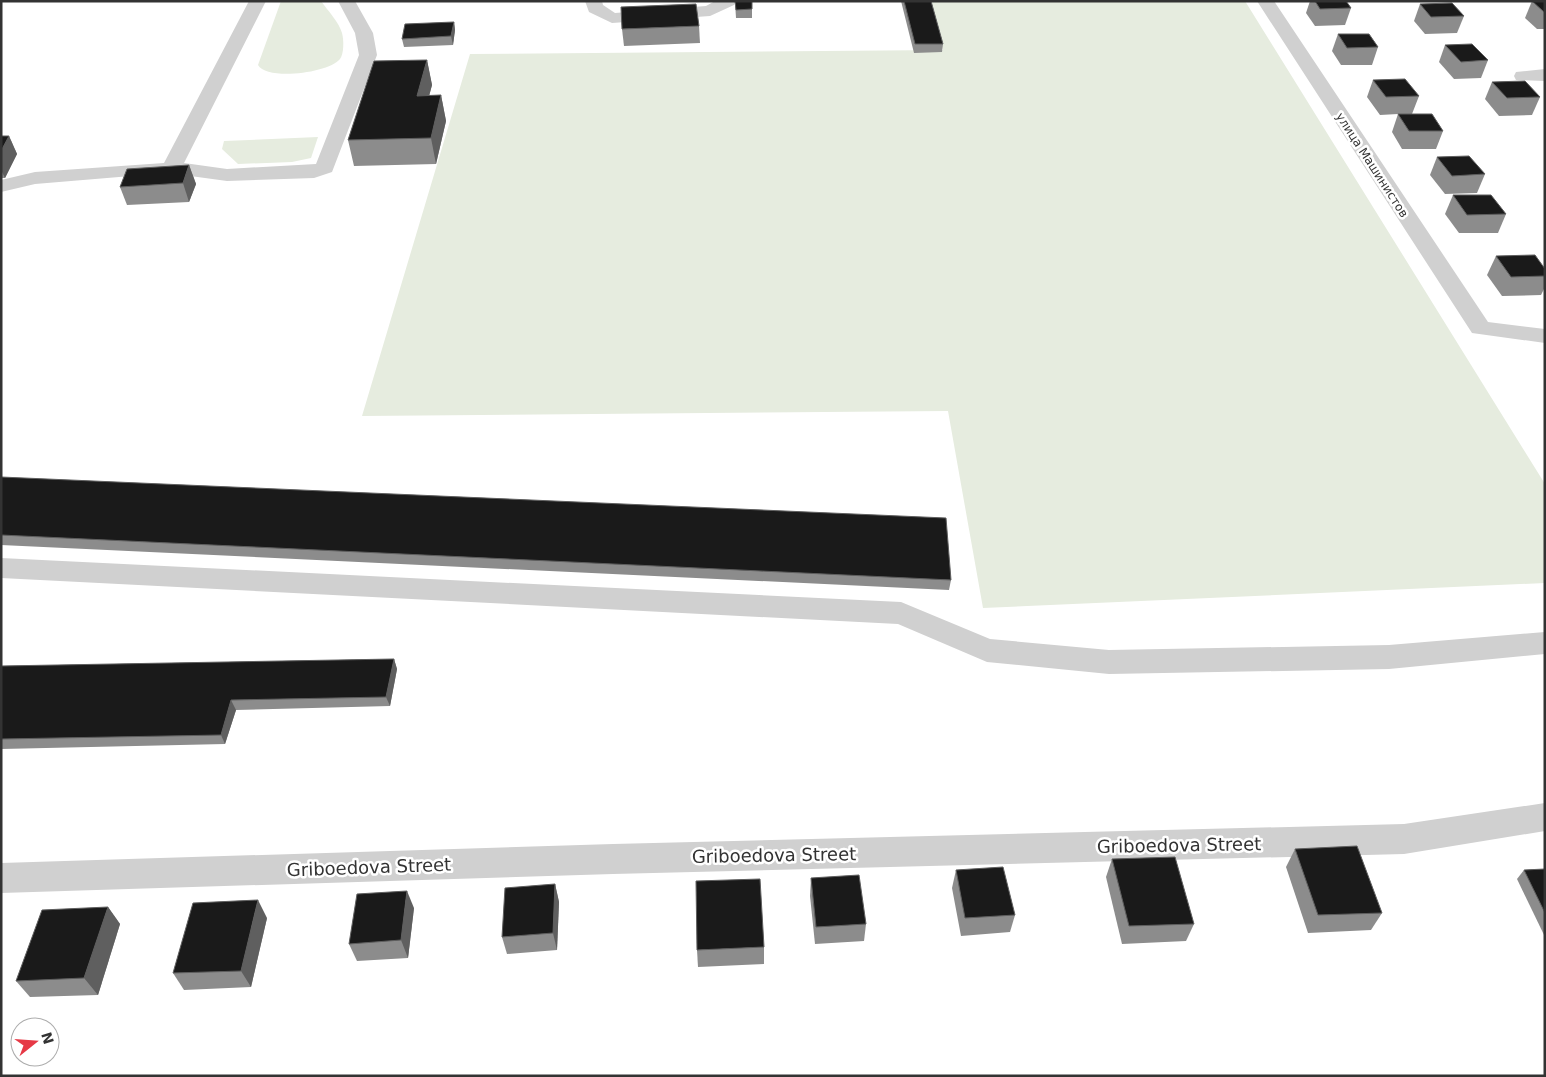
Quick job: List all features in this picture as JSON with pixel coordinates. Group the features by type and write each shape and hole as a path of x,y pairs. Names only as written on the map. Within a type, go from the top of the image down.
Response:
{"street":[{"path":"171,169 258,1"},
{"path":"1,186 35,178 171,169 227,175 314,172 325,168 368,55 368,39 362,25 346,1"},
{"path":"593,1 595,8 612,18 710,11 728,1"},
{"name":"улица Машинистов","path":"1265,1 1480,328 1545,336"},
{"path":"1523,76 1545,76"},
{"path":"1,568 901,613 987,650 1109,662 1389,657 1545,643"},
{"name":"Griboedova Street","path":"1,878 593,860 1404,840 1545,817"}],"shaded area":[{"path":"281,1 321,1 341,29 343,47 340,59 324,68 285,74 264,70 258,65"},
{"path":"931,1 1245,1 1545,484 1545,583 983,608 948,411 362,416 470,54 943,50"},
{"path":"318,137 311,158 292,162 238,164 222,149 224,141"}],"building":[{"path":"735,1 752,1 752,9 736,10"},
{"path":"904,1 931,1 943,44 915,44"},
{"path":"1315,1 1346,1 1351,8 1320,9"},
{"path":"1532,1 1545,1 1545,12 1544,12"},
{"path":"1452,3 1464,16 1431,17 1420,4"},
{"path":"696,4 699,26 622,29 621,7"},
{"path":"454,22 451,36 402,39 405,24"},
{"path":"1338,34 1369,34 1378,47 1347,48"},
{"path":"1472,44 1488,60 1461,62 1445,45"},
{"path":"427,60 417,96 441,95 431,138 348,140 374,61"},
{"path":"1405,79 1419,96 1386,97 1373,80"},
{"path":"1525,81 1540,97 1507,98 1492,82"},
{"path":"1398,114 1432,114 1443,131 1409,131"},
{"path":"1,136 9,136 1,151"},
{"path":"1469,156 1485,174 1452,176 1437,157"},
{"path":"189,165 183,183 120,187 127,169"},
{"path":"1453,195 1491,195 1506,214 1467,215"},
{"path":"1535,255 1545,269 1545,276 1511,277 1496,256"},
{"path":"1,477 946,518 951,580 1,535"},
{"path":"394,659 386,697 231,700 221,735 1,739 1,666"},
{"path":"1357,846 1382,913 1318,915 1295,849"},
{"path":"1175,857 1194,924 1129,926 1112,859"},
{"path":"1003,867 1015,915 965,918 956,870"},
{"path":"1545,869 1545,913 1524,870"},
{"path":"859,875 866,924 816,927 811,878"},
{"path":"760,879 764,947 697,950 696,881"},
{"path":"555,884 553,933 502,937 505,888"},
{"path":"407,891 401,940 349,944 357,894"},
{"path":"258,900 241,971 173,973 193,903"},
{"path":"108,907 84,978 16,981 42,910"}]}
